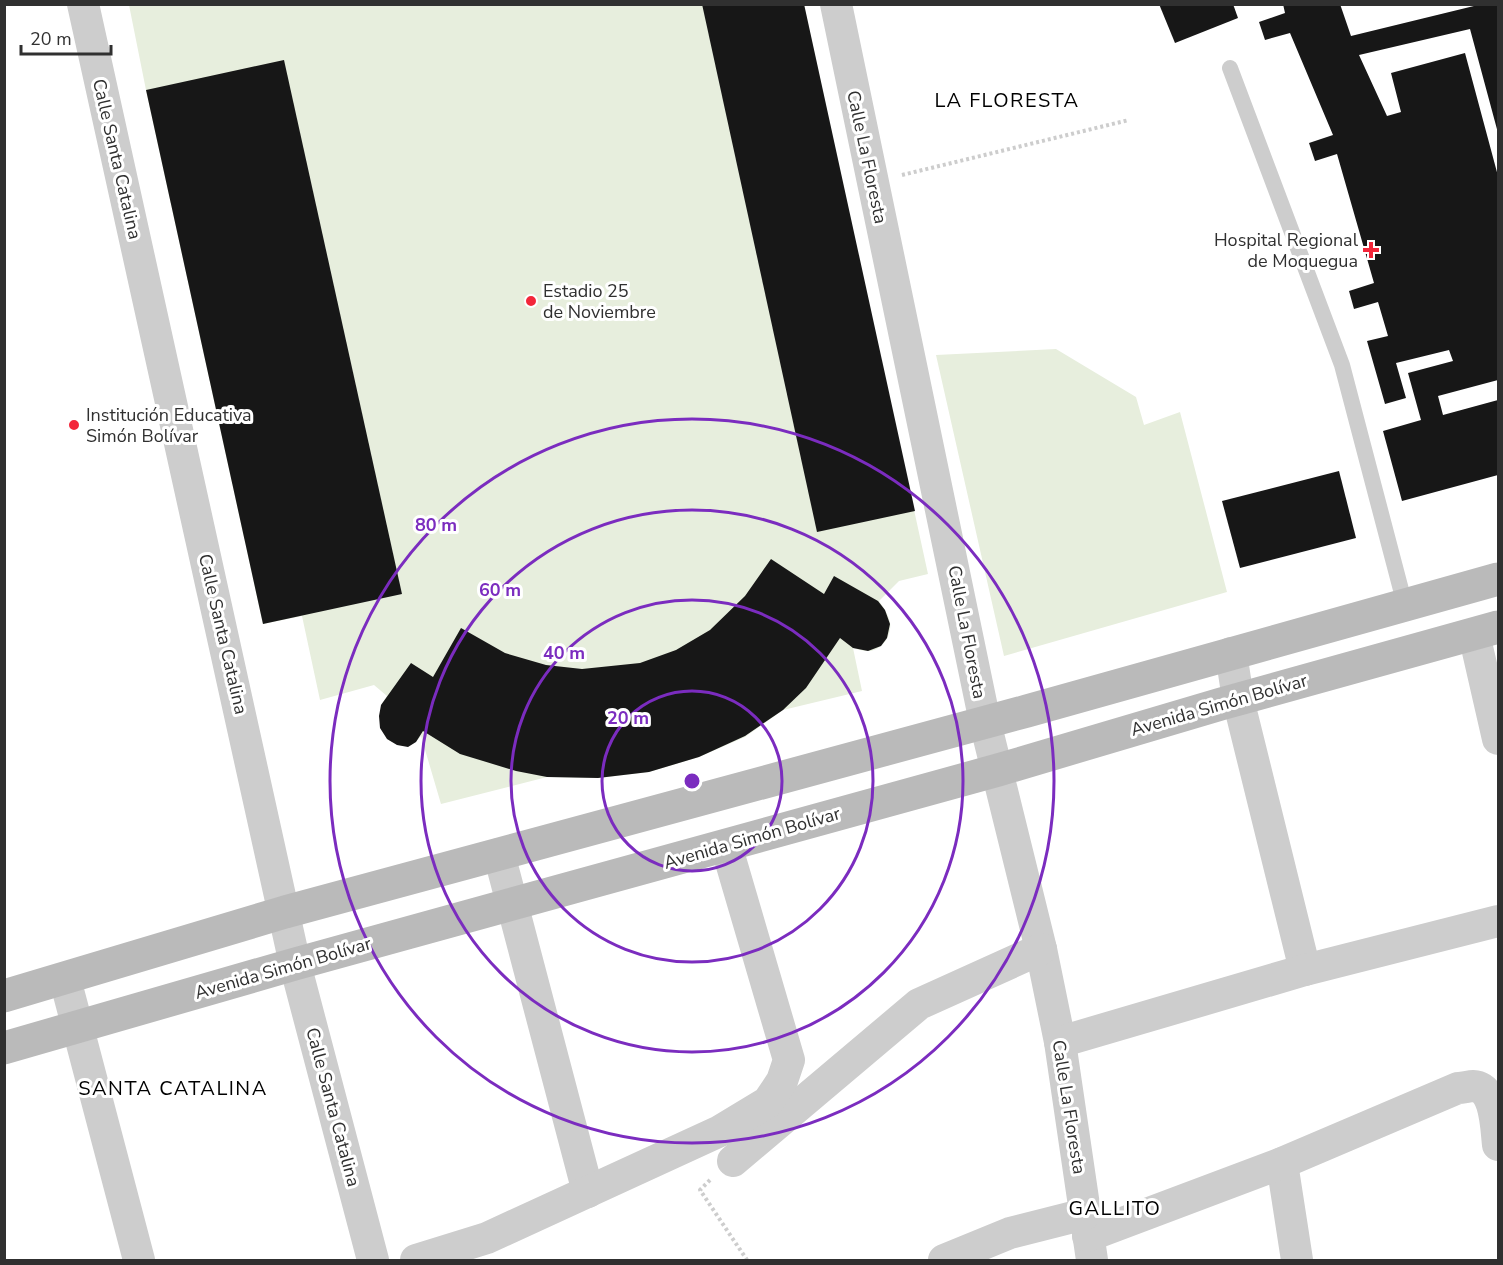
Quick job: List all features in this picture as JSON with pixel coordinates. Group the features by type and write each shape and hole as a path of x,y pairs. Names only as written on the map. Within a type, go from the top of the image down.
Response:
{"main road":[{"path":"4,996 285,912 985,722 1498,579"},
{"path":"1419,601 1472,634"},
{"name":"Avenida Simón Bolívar","path":"4,1048 295,964 998,770 1238,699 1472,634"},
{"path":"668,808 682,858"}],"street":[{"name":"Calle Santa Catalina","path":"83,4 295,964 373,1260"},
{"name":"Calle La Floresta","path":"836,4 985,722 1041,949 1060,1042 1088,1237"},
{"path":"1472,634 1498,739"},
{"path":"1231,653 1238,699 1305,970"},
{"path":"416,1260 487,1238 720,1131 768,1102 782,1081 789,1060 726,844"},
{"path":"499,854 588,1192"},
{"path":"1060,1042 1305,970 1498,921"},
{"path":"723,1169 919,1004 1041,949"},
{"path":"65,979 139,1260"},
{"path":"944,1260 1010,1233 1088,1237 1281,1163 1458,1088 1473,1086 1482,1088 1492,1103 1498,1145"},
{"path":"1281,1163 1297,1260"}],"lane":[{"path":"1230,68 1342,365 1419,601"}],"path":[{"path":"872,182 1129,120"},
{"path":"723,1169 700,1190 747,1260"}],"green space":[{"name":"Estadio 25 de Noviembre","path":"129,5 804,5 928,574 899,581 879,601 889,620 890,628 885,642 873,650 853,648 862,691 783,710 745,737 699,757 649,772 598,778 547,777 441,804 421,736 406,746 387,739 381,705 387,696 374,685 320,700 302,616 263,624"},
{"path":"1056,349 1136,397 1144,425 1180,412 1227,592 1004,656 936,355"}],"building":[{"path":"702,4 804,4 915,511 817,532"},
{"path":"1159,4 1233,4 1238,18 1175,43"},
{"path":"1283,4 1340,4 1351,36 1478,5 1498,5 1498,133 1470,29 1359,55 1387,116 1401,112 1391,73 1465,53 1498,176 1498,380 1438,396 1443,415 1498,400 1498,475 1402,501 1383,431 1421,420 1408,373 1453,361 1449,350 1396,363 1406,398 1385,404 1367,341 1388,336 1378,302 1354,309 1349,291 1374,283 1337,154 1315,161 1309,143 1333,135 1290,33 1265,40 1259,22 1285,13"},
{"path":"284,60 402,594 263,624 146,90"},
{"path":"1339,471 1356,538 1240,568 1222,501"},
{"path":"771,559 824,594 834,576 878,601 885,610 890,624 887,638 881,646 868,651 853,648 840,638 806,688 783,710 745,736 699,757 649,772 598,778 547,777 516,771 460,754 423,731 416,742 408,747 397,745 387,739 380,728 381,705 411,663 433,677 461,628 505,653 546,665 582,669 640,663 676,650 710,630 745,596"}],"place":[{"name":"Hospital Regional de Moquegua","path":"1371,250"},
{"name":"Estadio 25 de Noviembre","path":"531,301"},
{"name":"Institución Educativa Simón Bolívar","path":"74,425"}],"district":[{"name":"LA FLORESTA","path":"1007,100"},
{"name":"SANTA CATALINA","path":"173,1088"},
{"name":"GALLITO","path":"1115,1208"}]}
